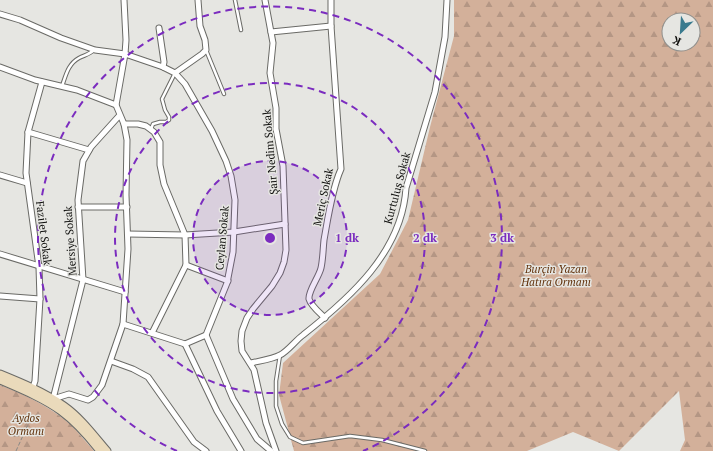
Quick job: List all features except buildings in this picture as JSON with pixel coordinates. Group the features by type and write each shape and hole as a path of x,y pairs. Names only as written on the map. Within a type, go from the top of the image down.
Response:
{"street":[{"path":"51,401 69,394 88,400 93,397 102,385 123,324 128,249 127,140 124,124 116,105 125,54 126,40 124,0"},
{"path":"175,73 206,50 205,40 200,26 198,0"},
{"name":"Şair Nedim Sokak","path":"265,0 273,43 270,73 276,108 276,129 283,166 286,250 280,273 272,286 247,318 242,331 242,351 254,370 266,423 276,451"},
{"name":"Meriç Sokak","path":"325,318 311,303 309,298 321,267 324,241 336,180 341,169 331,26 331,0"},
{"name":"Kurtuluş Sokak","path":"251,364 280,355 340,305 376,265 394,237 405,201 406,188 437,86 448,0"},
{"name":"Ceylan Sokak","path":"0,14 95,50 125,54 163,67 175,73 185,84 217,140 231,176 235,200 233,252 228,281 206,335"},
{"path":"271,32 331,26"},
{"path":"159,28 164,62 163,67"},
{"path":"0,67 42,82 77,90 116,105"},
{"name":"Fazilet Sokak","path":"31,390 35,381 40,299 39,267 26,173 28,132 42,82"},
{"name":"Mersiye Sokak","path":"51,401 83,280 78,207 83,161 89,150 120,116"},
{"path":"124,124 138,124 151,129 160,142 160,165 164,184 185,235 186,265 152,333"},
{"path":"28,132 89,150"},
{"path":"0,174 27,182"},
{"path":"78,207 127,207"},
{"path":"128,234 185,235 234,232 285,224"},
{"path":"0,254 125,292"},
{"path":"186,265 228,281"},
{"path":"0,296 40,299"},
{"path":"123,324 185,344 206,335 233,399 257,440 271,451"},
{"path":"185,344 217,411 241,451"},
{"path":"111,361 133,369 148,377 194,442 206,451"},
{"path":"0,374 65,407 86,426 107,451"},
{"path":"0,380 31,390"},
{"path":"51,401 76,424 100,451"}],"lane":[{"path":"235,0 241,30"},
{"path":"62,86 72,64 95,50"},
{"path":"206,50 224,94"},
{"path":"151,129 153,124 166,122 169,120 162,99 175,73"},
{"path":"280,355 276,381 276,406 282,424 290,437 303,443 350,436 382,440 426,451"}],"path":[{"path":"16,451 31,418"}],"green space":[{"name":"Burçin Yazan Hatıra Ormanı","path":"454,0 713,0 713,451 680,451 685,440 679,391 619,451 573,432 527,451 294,451 279,395 283,363 380,274 408,220 430,127 454,36"},
{"name":"Aydos Ormanı","path":"0,385 28,397 55,412 71,425 94,451 0,451"}]}
